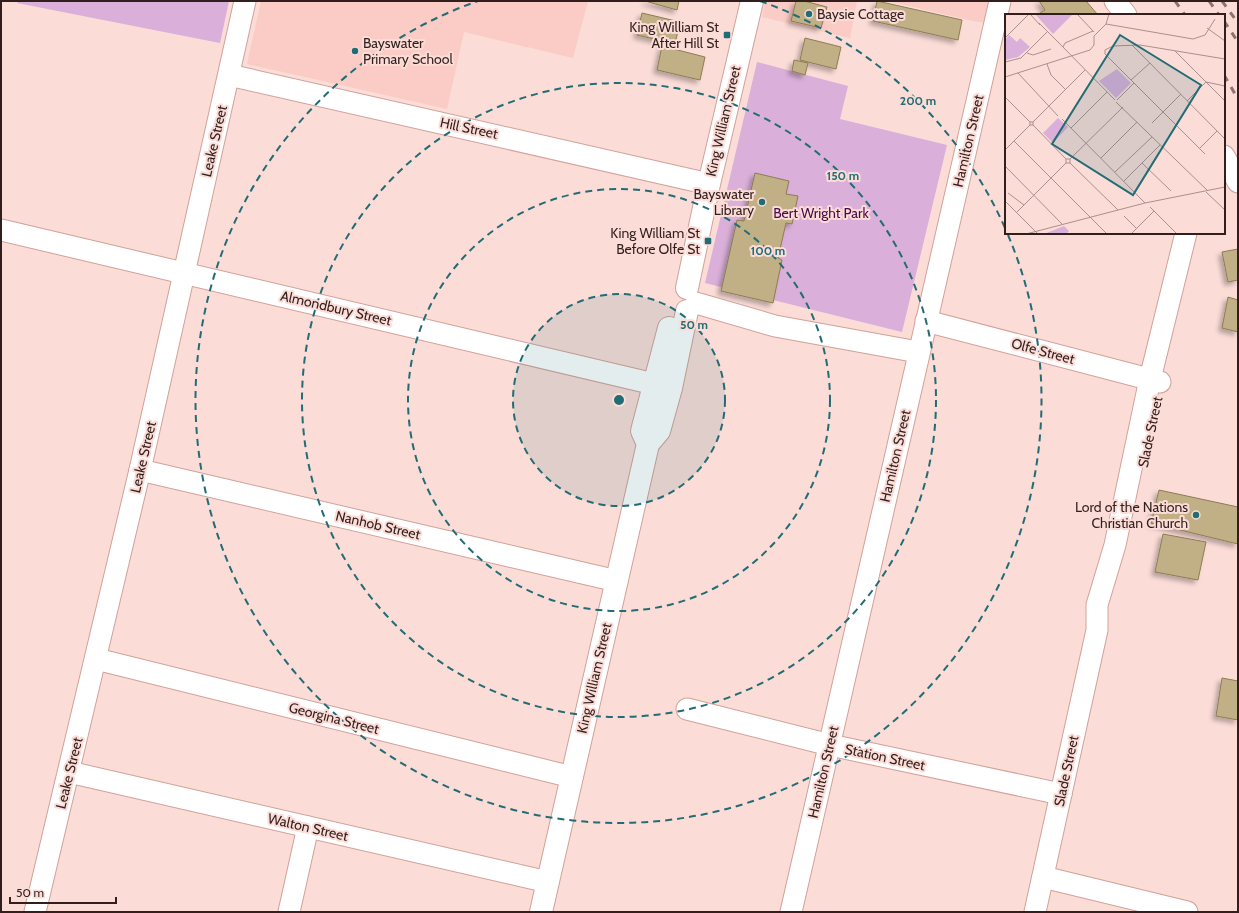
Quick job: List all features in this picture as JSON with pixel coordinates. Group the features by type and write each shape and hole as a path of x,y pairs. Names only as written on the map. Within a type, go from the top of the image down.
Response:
{"main road":[{"name":"King William Street","path":"541,912 648,444 659,431 663,386 686,301 709,184 752,1"}],"street":[{"name":"Leake Street","path":"35,912 140,470 245,1"},
{"name":"Hamilton Street","path":"791,912 918,352 1000,1"},
{"path":"1116,1 1125,14"},
{"name":"Hill Street","path":"229,75 709,184"},
{"path":"1225,163 1238,182"},
{"name":"Almondbury Street","path":"1,230 663,386"},
{"name":"Slade Street","path":"1035,912 1097,630 1108,609 1134,504 1155,380 1186,234"},
{"name":"Slade Street","path":"1155,380 1201,234"},
{"path":"686,301 775,326 918,352"},
{"name":"Olfe Street","path":"926,320 1155,380"},
{"name":"Nanhob Street","path":"140,470 617,581"},
{"name":"Georgina Street","path":"96,660 572,777"},
{"name":"Station Street","path":"687,709 830,745 1061,794"},
{"name":"Walton Street","path":"69,772 548,882"},
{"path":"289,912 308,827"},
{"path":"1043,877 1187,912"}],"shaded area":[{"name":"Bayswater Primary School","path":"261,1 588,1 573,58 464,32 447,109 247,64"},
{"path":"765,1 857,1 850,38 762,17"},
{"path":"888,1 1000,1 995,24 973,21"}],"green space":[{"path":"18,1 229,1 220,43 17,3"},
{"name":"Bert Wright Park","path":"757,62 848,86 840,119 947,145 902,332 705,283"}],"building":[{"path":"645,1 679,1 677,10"},
{"name":"Baysie Cottage","path":"796,1 804,1 827,7 821,28 791,21"},
{"path":"877,1 962,20 958,40 873,21"},
{"path":"1039,1 1086,1 1097,14 1040,13 1045,10"},
{"path":"642,13 680,22 675,44 637,35"},
{"path":"805,38 841,47 836,69 800,60"},
{"path":"662,46 705,57 700,80 657,70"},
{"path":"794,60 808,63 805,75 792,71"},
{"path":"755,173 789,181 786,194 798,196 792,224 786,223 778,258 782,260 773,303 721,291 737,220 744,221"},
{"path":"1238,249 1238,280 1228,282 1222,252"},
{"path":"1228,297 1238,300 1238,332 1222,328"},
{"name":"Lord of the Nations Christian Church","path":"1159,490 1238,507 1238,544 1151,523"},
{"path":"1163,534 1206,542 1198,580 1155,572"},
{"path":"1222,678 1238,681 1238,720 1216,716"}],"railway":[{"path":"1175,1 1184,14"},
{"path":"1209,1 1218,14"},
{"path":"1222,1 1238,23"},
{"path":"1225,22 1238,42"},
{"path":"1225,77 1238,99"}],"place":[{"name":"Baysie Cottage","path":"809,14"},
{"name":"King William St After Hill St","path":"727,35"},
{"name":"Bayswater Primary School","path":"355,51"},
{"name":"Bayswater Library","path":"762,202"},
{"name":"King William St Before Olfe St","path":"708,241"},
{"name":"Lord of the Nations Christian Church","path":"1196,515"}]}
